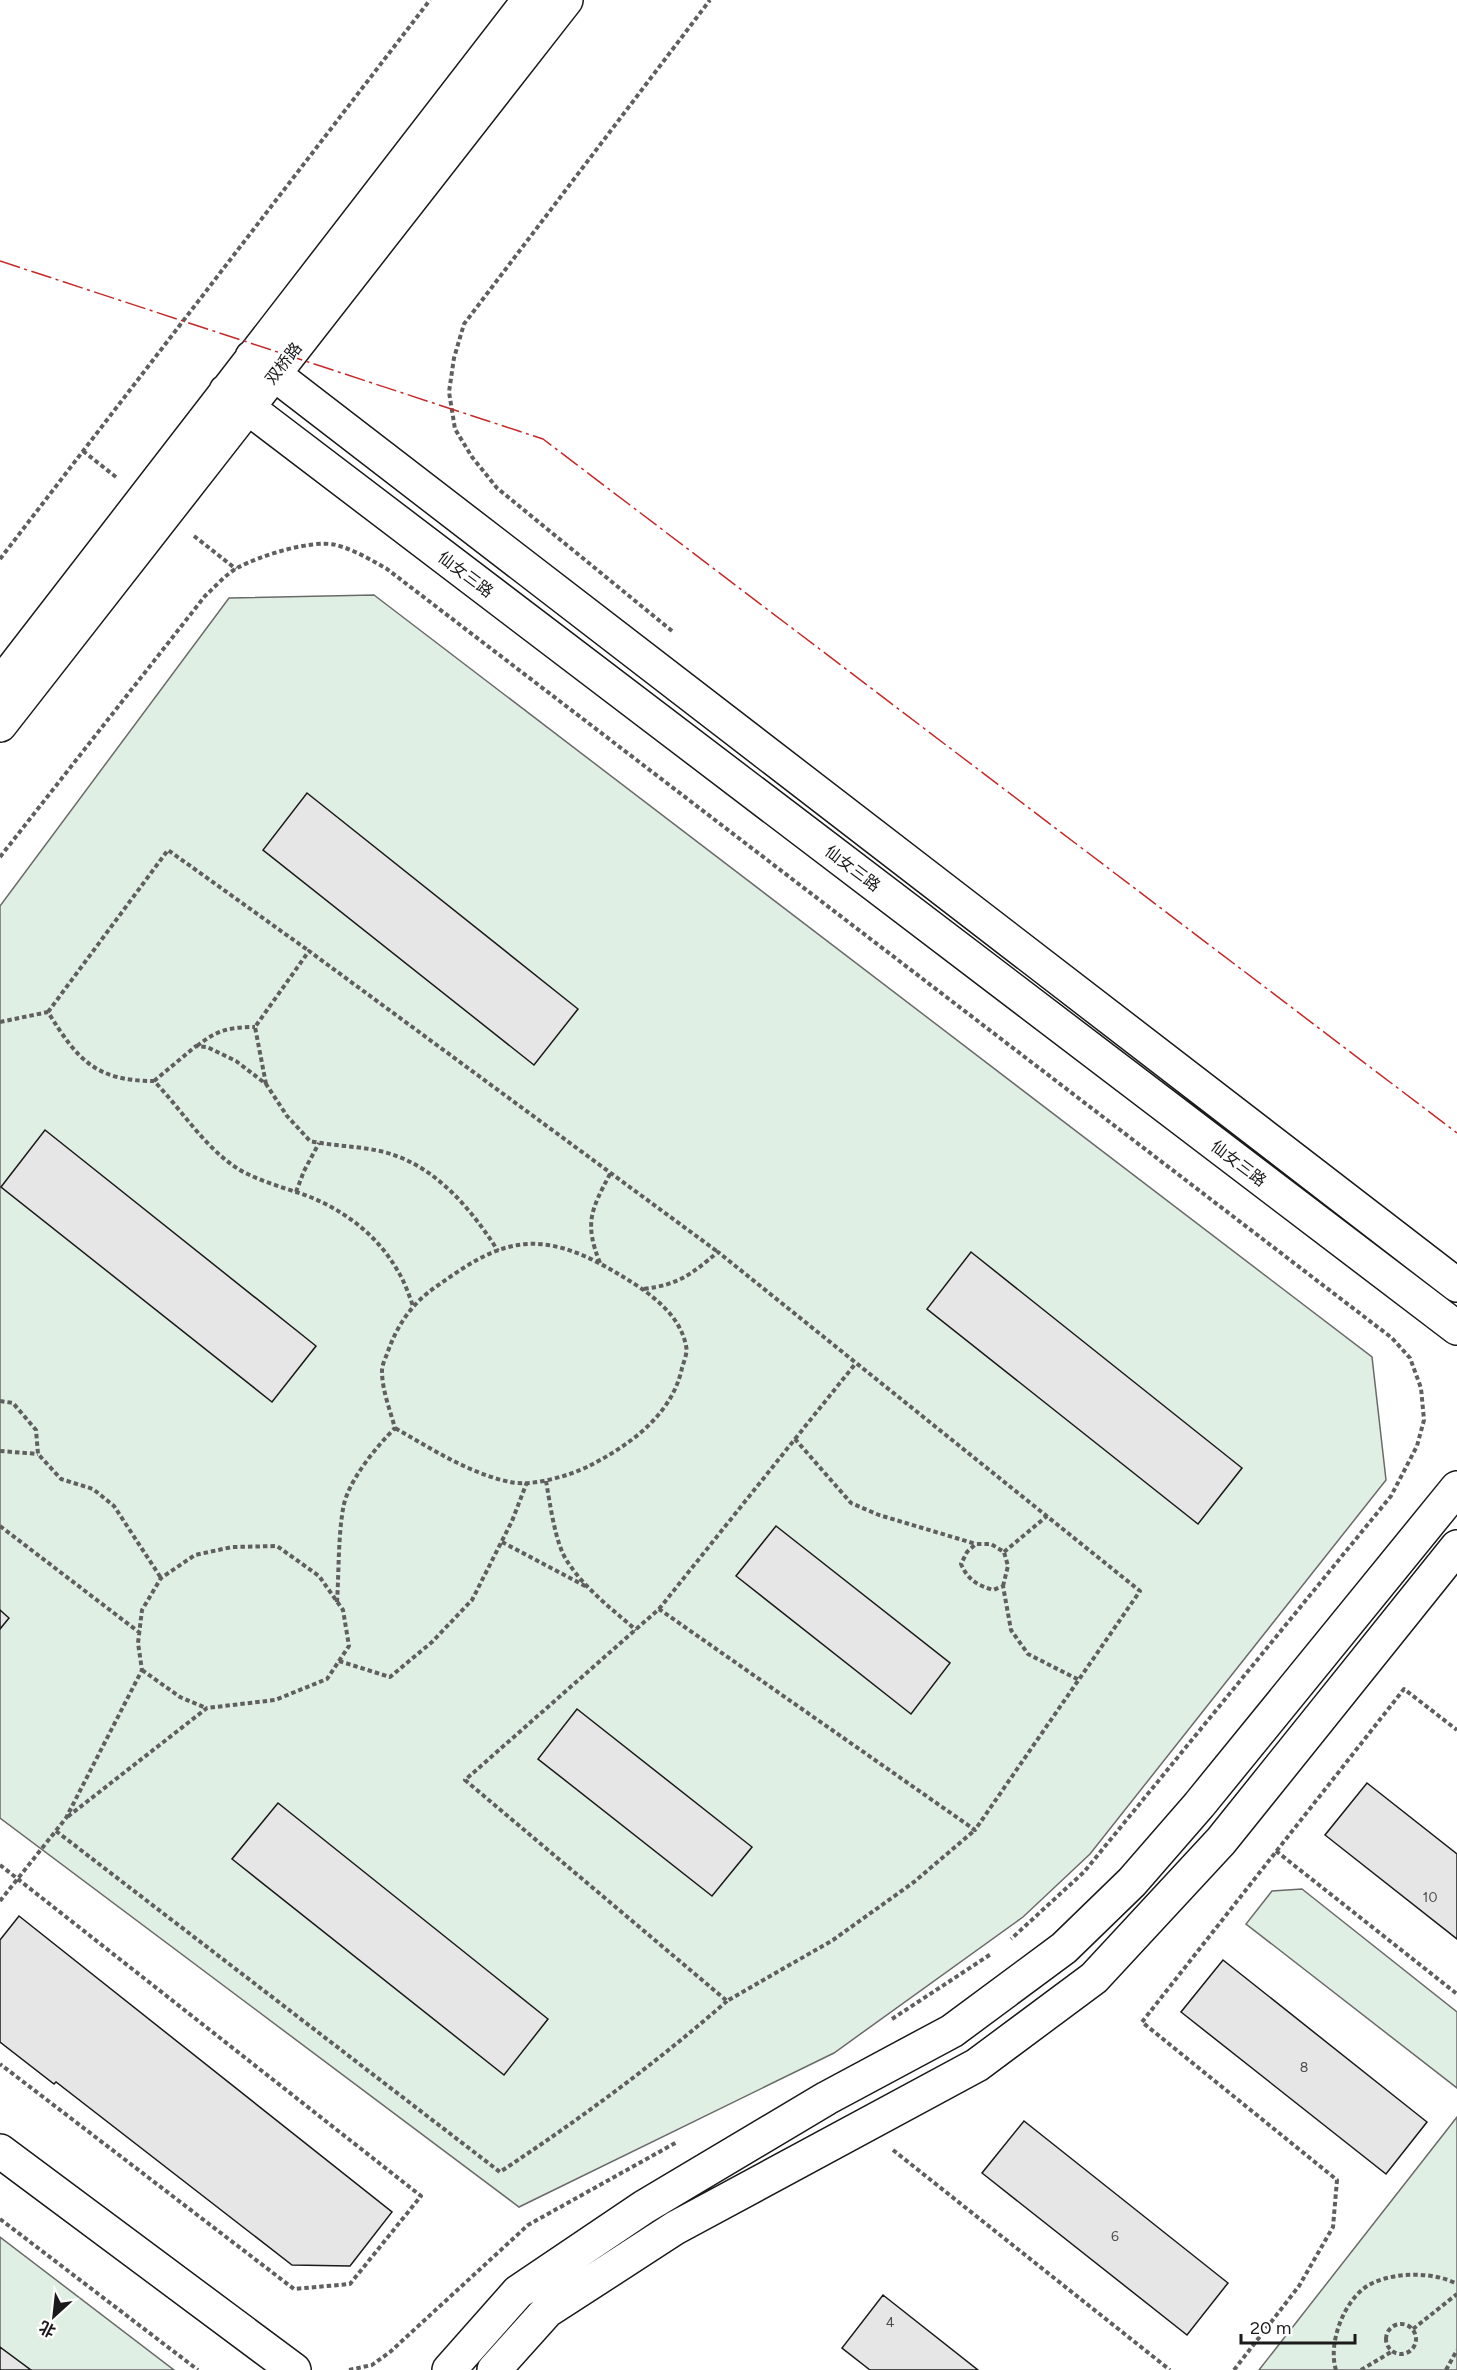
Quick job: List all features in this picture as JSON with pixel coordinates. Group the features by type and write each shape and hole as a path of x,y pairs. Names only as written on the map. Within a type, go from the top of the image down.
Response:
{"street":[{"name":"双桥路","path":"263,366 529,0"},
{"name":"双桥路","path":"0,685 566,0"},
{"path":"263,366 1457,1285"},
{"name":"双桥路","path":"0,725 237,399"},
{"name":"仙女三路","path":"237,399 1457,1328"},
{"path":"449,2370 518,2292 654,2201 827,2098 952,2031 1064,1948 1132,1882 1199,1805 1457,1488"},
{"path":"494,2370 547,2311 675,2228 977,2065 1094,1978 1221,1841 1457,1547"},
{"path":"0,2151 294,2370"},
{"path":"0,2176 258,2370"}],"path":[{"path":"0,559 430,0"},
{"path":"676,634 497,488 472,458 455,429 449,392 454,358 464,324 710,0"},
{"path":"0,856 205,596 236,569 270,555 303,546 334,545 357,552 387,569 1392,1338 1410,1358 1421,1388 1424,1420 1417,1446 1391,1496 1084,1872 1003,1946"},
{"path":"0,1022 48,1012 168,850 718,1252 1140,1592 975,1830 914,1882 833,1940 727,2001 671,2050 576,2121 500,2172 56,1831"},
{"path":"266,1084 255,1028 309,951"},
{"path":"48,1012 68,1043 93,1069 132,1081 154,1080 214,1033 237,1027 255,1028"},
{"path":"196,1046 207,1047 236,1062 266,1084 287,1116 310,1141 380,1151 416,1163 445,1185 481,1224 498,1251"},
{"path":"154,1080 176,1103 200,1136 232,1165 268,1183 314,1198 351,1219 377,1240 400,1274 413,1306"},
{"path":"296,1192 319,1143"},
{"path":"600,1263 590,1238 591,1216 610,1174"},
{"path":"527,1244 571,1250 600,1263 644,1289 674,1318 687,1347 678,1386 659,1417 623,1446 587,1467 546,1481 512,1483 461,1466 395,1428 382,1369 392,1340 413,1306 464,1268 498,1251 527,1244"},
{"path":"644,1289 669,1285 692,1274 718,1252"},
{"path":"727,2001 465,1780 659,1609 856,1363"},
{"path":"0,1401 13,1403 36,1430 38,1454 61,1479 93,1489 114,1506 161,1578"},
{"path":"337,1602 343,1507 351,1486 379,1443 395,1428"},
{"path":"795,1439 851,1503 879,1515 976,1544 991,1544 1004,1552 1008,1566 1003,1586 1011,1630 1028,1654 1079,1680"},
{"path":"0,1451 38,1454"},
{"path":"546,1481 554,1521 566,1560 590,1588 636,1630"},
{"path":"339,1661 390,1677 432,1642 472,1600 502,1542 527,1482"},
{"path":"1004,1552 1047,1516"},
{"path":"0,1526 140,1633"},
{"path":"502,1542 590,1588"},
{"path":"976,1544 967,1552 962,1564 966,1576 978,1585 993,1590 1003,1586"},
{"path":"0,1901 66,1818 142,1670 138,1643 142,1610 161,1578 195,1556 232,1547 277,1546 319,1576 343,1610 349,1646 327,1679 274,1700 207,1708 180,1697 142,1670"},
{"path":"659,1609 975,1830"},
{"path":"1234,2370 1299,2286 1333,2227 1337,2180 1142,2022 1404,1689 1457,1730"},
{"path":"66,1818 207,1708"},
{"path":"1276,1851 1457,1994"},
{"path":"0,1865 421,2196 350,2284 294,2289 0,2064"},
{"path":"883,2025 993,1952"},
{"path":"862,2126 1170,2370"},
{"path":"349,2370 372,2365 390,2352 528,2225 680,2140"},
{"path":"0,2219 198,2370"},
{"path":"1336,2370 1334,2347 1338,2329 1357,2294 1374,2282 1412,2275 1429,2276 1457,2284"},
{"path":"1413,2329 1457,2294"},
{"path":"1399,2324 1413,2329 1417,2338 1414,2348 1401,2355 1391,2352 1386,2342 1390,2328 1399,2324"},
{"path":"1446,2370 1457,2350"},
{"path":"1361,2370 1391,2352"}],"green space":[{"path":"374,595 1372,1357 1386,1480 1090,1854 1023,1917 834,2053 519,2207 0,1818 0,906 229,598"},
{"path":"1302,1889 1457,2012 1457,2088 1246,1924 1272,1891"},
{"path":"1457,2117 1457,2370 1259,2370"},
{"path":"0,2237 174,2370 0,2370"}],"building":[{"path":"307,793 578,1009 534,1065 263,850"},
{"path":"45,1130 316,1346 272,1402 1,1187"},
{"path":"971,1252 1242,1468 1198,1524 927,1309"},
{"path":"776,1526 950,1663 911,1714 736,1576"},
{"path":"0,1610 9,1618 0,1629"},
{"path":"577,1709 752,1847 712,1896 538,1759"},
{"path":"1367,1783 1457,1854 1457,1939 1325,1835"},
{"path":"278,1803 548,2019 504,2075 232,1859"},
{"path":"19,1916 392,2212 350,2266 292,2265 56,2082 54,2084 0,2042 0,1940"},
{"path":"1223,1960 1427,2122 1386,2174 1181,2012"},
{"path":"1024,2121 1228,2283 1187,2335 982,2173"},
{"path":"883,2295 978,2370 870,2370 842,2348"},
{"path":"0,2347 31,2370 0,2370"}],"power":[{"path":"0,261 543,439 1457,1133"}]}
